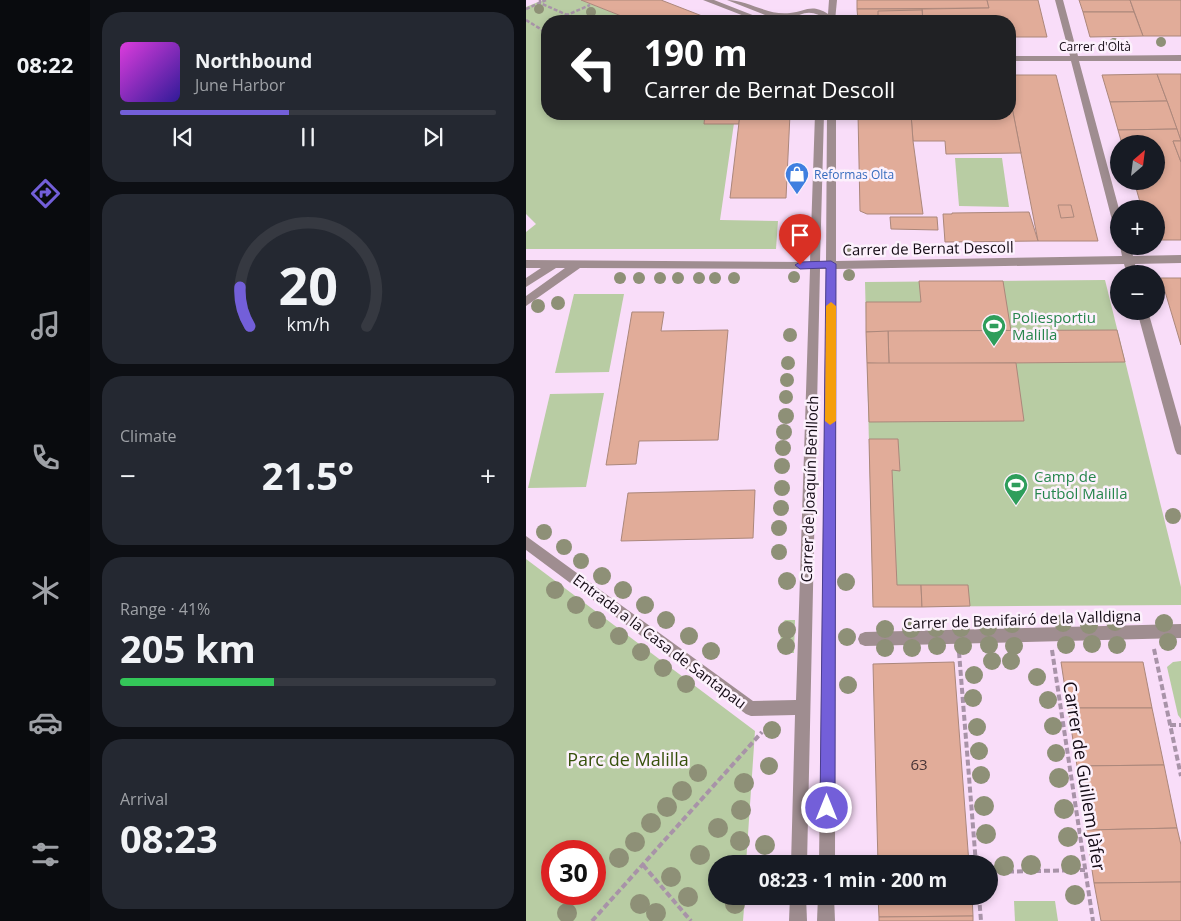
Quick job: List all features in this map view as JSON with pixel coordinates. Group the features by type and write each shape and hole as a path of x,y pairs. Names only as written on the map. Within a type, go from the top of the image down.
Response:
{"street":[{"path":"707,0 748,15"},
{"path":"731,0 775,15"},
{"path":"831,15 833,0"},
{"path":"1059,0 1112,200"},
{"path":"795,15 809,9 818,2"},
{"path":"800,12 810,11 824,15"},
{"name":"Carrer d'Oltà","path":"1016,59 1181,51"},
{"name":"Carrer d'Oltà","path":"1016,52 1181,58"},
{"name":"Carrer de Joaquín Benlloch","path":"799,855 818,120"},
{"name":"Carrer de Joaquín Benlloch","path":"827,855 832,120"},
{"path":"1127,255 1130,265"},
{"name":"Carrer de Bernat Descoll","path":"526,264 576,266 815,265 1181,259"},
{"path":"526,283 553,265 555,275 551,282"},
{"path":"526,302 551,282 576,266"},
{"path":"1145,320 1181,450"},
{"name":"Entrada a la Casa de Santapau","path":"526,542 751,709 803,708"},
{"name":"Carrer de Benifairó de la Valldigna","path":"865,639 1181,631"},
{"path":"798,905 798,921"},
{"path":"826,905 826,921"}],"path":[{"path":"526,9 540,1 546,0"},
{"path":"540,1 567,15 590,5"},
{"path":"526,20 541,30"},
{"path":"1150,632 1181,776"},
{"name":"Carrer de Guillem Jàfer","path":"1049,634 1093,921"},
{"path":"958,637 975,855"},
{"path":"1170,725 1181,725"},
{"path":"592,921 762,732"},
{"path":"643,865 691,921"},
{"path":"998,872 1085,870"},
{"path":"980,905 981,921"}],"green space":[{"path":"543,0 581,0 619,15 541,15 541,120 704,120 704,124 734,123 720,220 778,221 776,249 526,249 526,232 536,224 526,214 526,7"},
{"path":"955,158 1002,158 1009,207 959,206"},
{"path":"1105,280 1110,300 1110,320 1115,320 1181,587 1181,605 873,607 865,282"},
{"path":"574,294 624,294 609,372 555,373"},
{"path":"604,393 586,487 528,488 550,394"},
{"name":"Parc de Malilla","path":"526,559 755,731 747,855 708,855 708,905 744,905 743,921 526,921"},
{"path":"785,620 795,620 794,653 784,653 780,650 781,625"},
{"path":"1181,661 1181,719 1178,715 1167,667 1173,662"},
{"path":"1014,901 1055,901 1058,921 1015,921"}],"building":[{"path":"581,0 661,0 700,15 619,15"},
{"path":"857,0 987,0 989,8 857,9"},
{"path":"987,0 1038,0 1047,37 1016,37 1016,15 922,15 922,9 989,8"},
{"path":"1079,0 1130,0 1134,12 1083,12"},
{"path":"1130,0 1181,0 1181,36 1143,36"},
{"path":"857,9 922,9 922,15 858,15"},
{"path":"922,10 922,15 878,15 878,11"},
{"path":"1083,12 1134,12 1143,36 1090,37"},
{"path":"1157,74 1167,101 1110,102 1102,75"},
{"path":"1157,74 1181,74 1181,141 1167,101"},
{"path":"1016,75 1056,75 1098,241 1038,241 1014,120 1016,120"},
{"path":"1167,101 1177,129 1118,130 1110,102"},
{"path":"704,120 739,120 739,124 704,124"},
{"path":"739,120 790,120 786,198 730,198"},
{"path":"858,120 911,120 923,214 867,214 860,211"},
{"path":"911,120 1015,120 1021,153 946,154 945,141 913,141"},
{"path":"1177,129 1181,141 1173,141 1181,162 1181,240 1165,240 1165,200 1139,200 1137,190 1165,190 1165,135 1119,135 1118,130"},
{"path":"1173,141 1181,141 1181,162"},
{"path":"1058,205 1071,205 1074,217 1061,218"},
{"path":"1029,212 1038,241 945,242 943,214"},
{"path":"890,217 937,217 938,230 891,229"},
{"path":"1165,278 1181,278 1181,345 1165,291"},
{"path":"919,281 1003,281 1011,331 866,332 866,302 921,302"},
{"path":"632,312 664,312 661,331 728,330 718,440 639,441 636,464 606,465"},
{"path":"1117,330 1125,362 889,364 888,331"},
{"path":"888,331 889,364 867,363 866,332"},
{"path":"867,363 1016,363 1024,421 869,422"},
{"path":"869,439 898,439 900,471 892,470 897,585 921,585 922,607 873,607"},
{"path":"755,490 753,538 621,541 628,493"},
{"path":"921,585 968,585 970,606 922,607"},
{"path":"954,662 968,855 878,855 873,664"},
{"path":"1061,662 1143,662 1152,708 1068,708"},
{"path":"1068,708 1152,708 1164,765 1077,766"},
{"path":"1164,765 1177,828 1086,830 1077,766"},
{"path":"1177,828 1181,845 1181,882 1094,883 1086,830"},
{"path":"1181,882 1181,921 1101,921 1094,883"},
{"path":"878,905 972,905 973,916 879,917"},
{"path":"973,916 973,921 879,921 879,917"}],"slow traffic":[{"path":"830,421 831,306"}],"place":[{"name":"Reformas Olta","path":"797,195"},
{"name":"Poliesportiu Malilla","path":"994,347"},
{"name":"Camp de Futbol Malilla","path":"1016,506"}],"route":[{"path":"800,265 831,264 827,808"}]}
